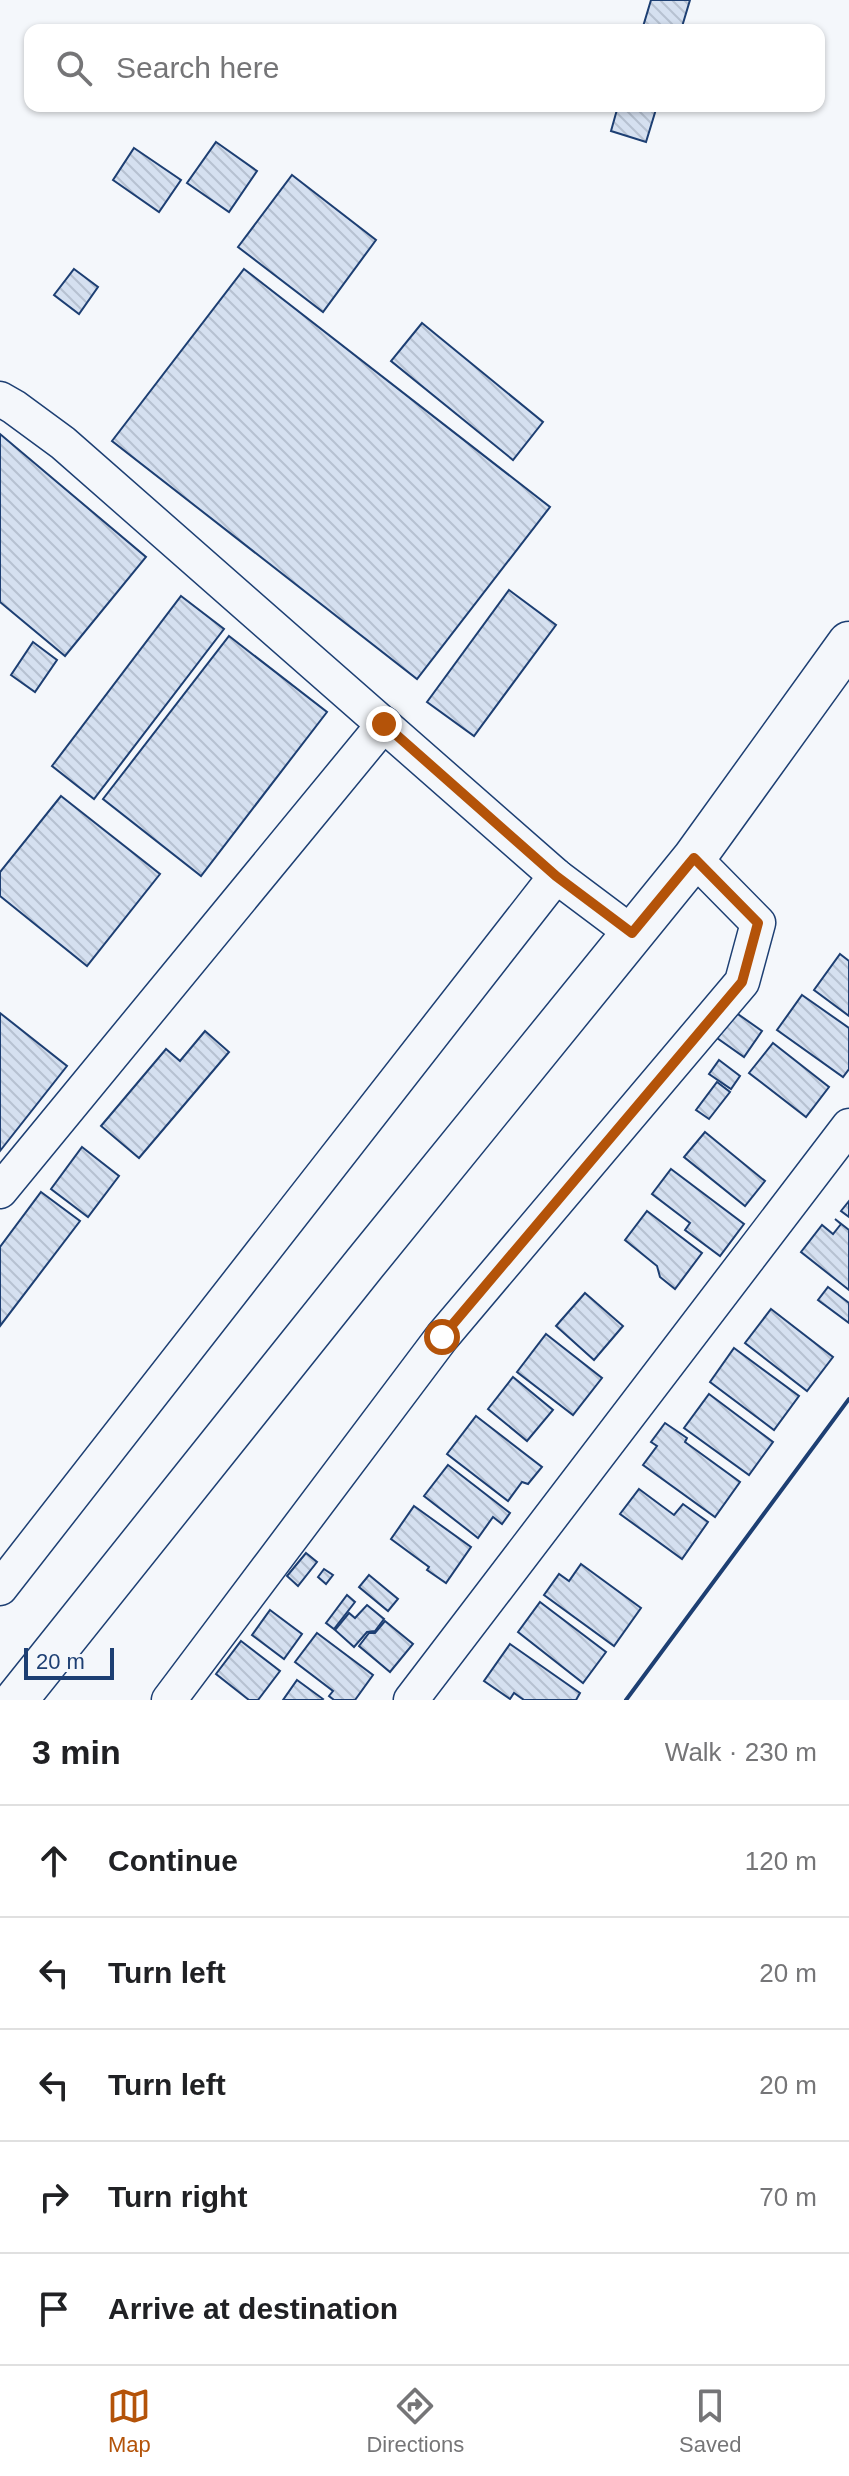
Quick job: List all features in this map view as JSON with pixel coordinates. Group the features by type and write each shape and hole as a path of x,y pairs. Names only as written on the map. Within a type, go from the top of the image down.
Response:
{"main road":[{"path":"16,1700 694,858 849,643"}],"street":[{"path":"0,399 63,443 556,876 632,933"},
{"path":"0,1191 384,724"},
{"path":"169,1700 442,1337 742,982 758,923 694,858"},
{"path":"0,1588 556,876"},
{"path":"411,1700 849,1126"}],"building":[{"path":"651,0 690,0 683,24 644,24"},
{"path":"616,112 655,112 646,142 611,131"},
{"path":"216,142 257,171 229,212 187,183"},
{"path":"134,148 181,180 159,212 113,180"},
{"path":"292,175 376,240 323,312 238,247"},
{"path":"74,269 98,287 79,314 54,295"},
{"path":"244,269 550,507 417,679 112,441"},
{"path":"422,323 543,422 513,460 391,361"},
{"path":"0,434 146,557 65,656 0,602"},
{"path":"509,590 556,625 474,736 427,702"},
{"path":"181,596 224,629 94,799 52,766"},
{"path":"229,636 327,712 201,876 103,799"},
{"path":"33,642 57,660 35,692 11,675"},
{"path":"61,796 160,874 87,966 0,896 0,872"},
{"path":"840,954 849,961 849,1016 814,990"},
{"path":"802,995 849,1028 849,1069 843,1077 777,1030"},
{"path":"735,1012 762,1031 744,1057 717,1038"},
{"path":"0,1013 67,1066 0,1151"},
{"path":"205,1031 229,1052 139,1158 101,1126 166,1049 180,1061"},
{"path":"773,1043 829,1087 806,1117 749,1073"},
{"path":"719,1060 740,1076 731,1089 709,1074"},
{"path":"717,1082 730,1092 709,1119 696,1110"},
{"path":"705,1132 765,1181 745,1206 684,1157"},
{"path":"82,1147 119,1176 88,1217 51,1189"},
{"path":"671,1169 744,1224 720,1256 685,1230 690,1223 652,1194"},
{"path":"41,1192 80,1221 0,1326 0,1247"},
{"path":"849,1201 849,1217 841,1211"},
{"path":"647,1211 702,1253 675,1289 660,1277 657,1266 625,1240"},
{"path":"835,1219 849,1230 849,1290 801,1252 822,1225 833,1234 841,1224"},
{"path":"828,1287 849,1303 849,1323 818,1300"},
{"path":"585,1293 623,1326 594,1360 556,1326"},
{"path":"771,1309 833,1357 807,1391 745,1343"},
{"path":"546,1334 602,1378 573,1415 517,1372"},
{"path":"734,1348 799,1396 774,1430 710,1382"},
{"path":"513,1377 553,1410 527,1441 488,1409"},
{"path":"709,1394 773,1442 749,1475 684,1428"},
{"path":"476,1416 542,1467 528,1484 522,1482 508,1501 447,1454"},
{"path":"665,1423 687,1438 685,1442 740,1482 715,1517 643,1465 657,1446 651,1442"},
{"path":"448,1465 510,1513 502,1524 493,1517 478,1538 424,1496"},
{"path":"639,1489 674,1515 683,1504 708,1522 682,1559 620,1514"},
{"path":"414,1506 471,1547 446,1583 391,1539"},
{"path":"306,1553 317,1562 298,1586 287,1576"},
{"path":"581,1564 641,1608 614,1646 544,1595 559,1574 569,1581"},
{"path":"324,1569 333,1575 326,1584 318,1577"},
{"path":"369,1575 398,1599 388,1611 359,1587"},
{"path":"347,1595 355,1602 334,1629 326,1623"},
{"path":"540,1602 606,1652 583,1683 518,1632"},
{"path":"367,1605 384,1619 375,1631 367,1632 354,1647 335,1630 349,1613 355,1618"},
{"path":"270,1610 302,1634 284,1659 252,1635"},
{"path":"385,1621 413,1644 390,1672 359,1646 369,1633 375,1633"},
{"path":"317,1633 373,1675 355,1700 334,1700 329,1696 333,1691 295,1662"},
{"path":"241,1641 280,1671 258,1700 249,1700 216,1674"},
{"path":"510,1644 580,1693 576,1700 524,1700 514,1693 510,1699 484,1681"},
{"path":"297,1680 323,1699 283,1700"}],"wall":[{"path":"626,1700 849,1399"}],"route":[{"path":"384,724 556,876 632,933 694,858 758,923 742,982 442,1337"}]}
